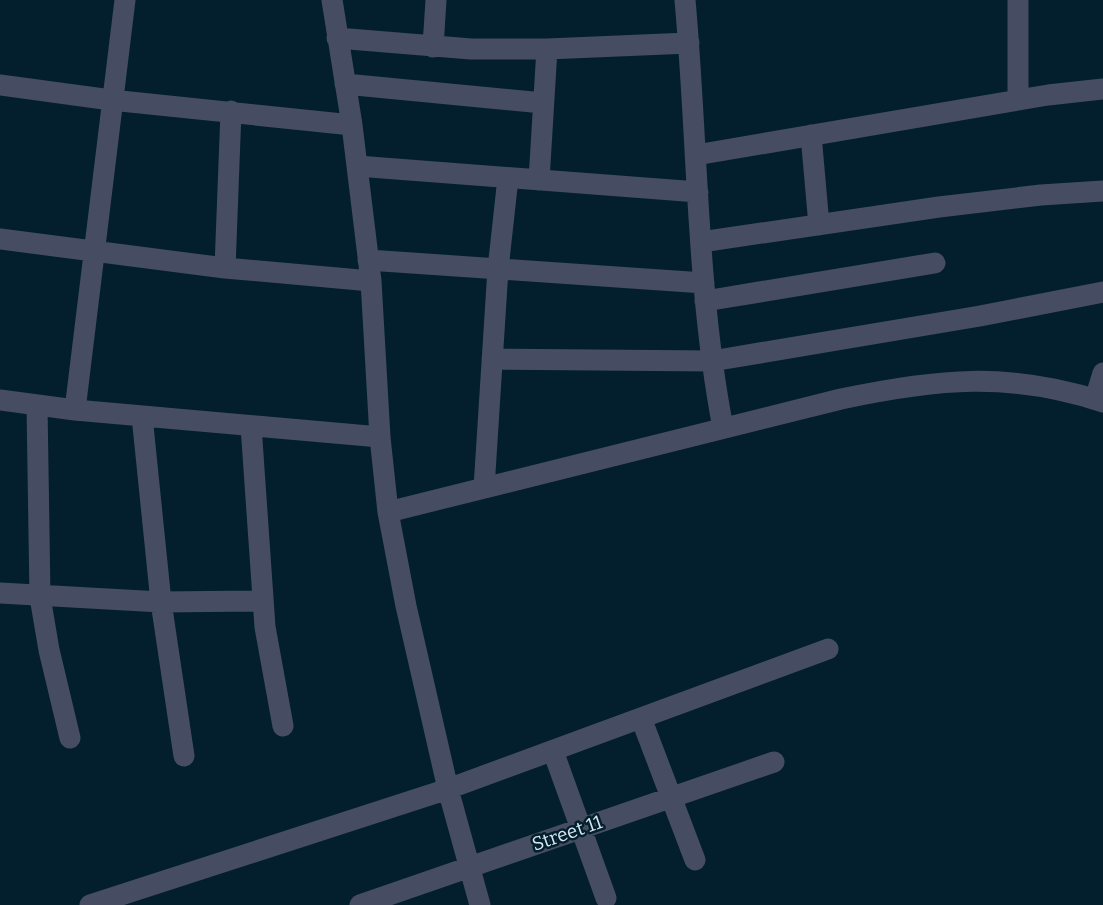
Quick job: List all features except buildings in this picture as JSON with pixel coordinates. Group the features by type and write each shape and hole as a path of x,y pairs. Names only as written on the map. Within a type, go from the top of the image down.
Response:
{"street":[{"path":"75,410 125,0"},
{"path":"332,0 352,125 371,281 380,437 388,512 406,606 448,789 480,905"},
{"path":"433,47 436,0"},
{"path":"685,0 704,292 723,428"},
{"path":"1018,0 1018,100"},
{"path":"337,38 433,47 547,49 689,43"},
{"path":"538,180 547,49"},
{"path":"345,84 543,103"},
{"path":"0,85 111,100 352,125"},
{"path":"696,155 1018,100 1103,89"},
{"path":"225,268 231,111"},
{"path":"811,135 819,225"},
{"path":"357,166 698,192"},
{"path":"484,488 498,269 508,178"},
{"path":"701,242 952,205 1103,191"},
{"path":"0,239 225,268 371,281"},
{"path":"368,260 498,269 704,292 935,263"},
{"path":"492,359 712,361 980,316 1103,292"},
{"path":"388,512 841,398 914,384 1019,382 1049,386 1099,400 1103,373"},
{"path":"0,400 75,410 380,437"},
{"path":"37,405 40,597 49,650 70,738"},
{"path":"142,416 161,602 184,756"},
{"path":"251,426 262,601 283,726"},
{"path":"0,593 161,602 262,601"},
{"path":"90,905 448,789 828,649"},
{"path":"641,718 695,860"},
{"path":"552,751 606,898"},
{"name":"Street 11","path":"360,905 774,762"}]}
